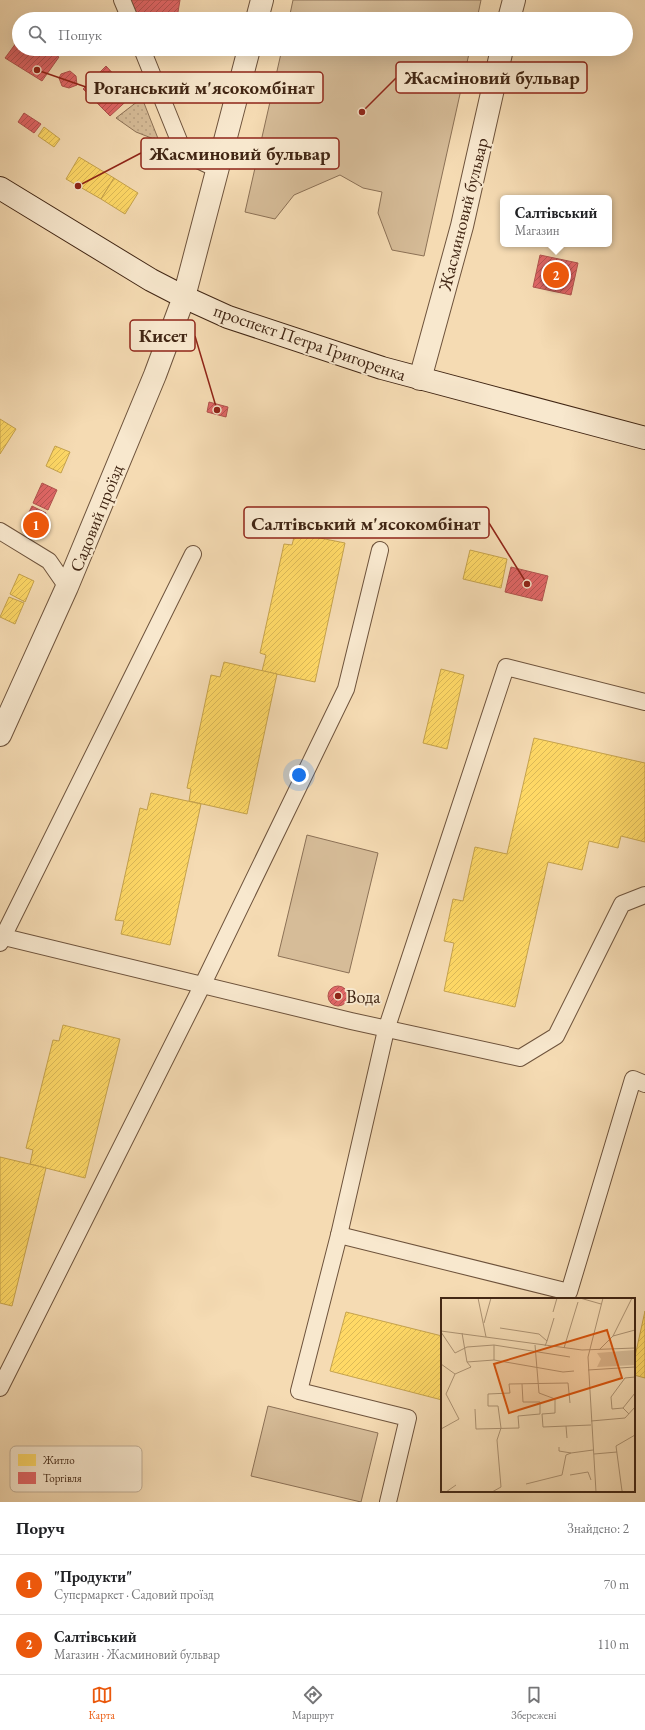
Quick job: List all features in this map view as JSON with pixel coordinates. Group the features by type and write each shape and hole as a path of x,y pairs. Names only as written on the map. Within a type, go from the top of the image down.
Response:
{"street":[{"path":"259,12 262,0"},
{"path":"511,12 514,0"},
{"path":"184,297 247,56"},
{"name":"Жасминовий бульвар","path":"420,379 463,219 500,56"},
{"name":"проспект Петра Григоренка","path":"0,188 123,264 184,297 228,317 382,368 645,438"},
{"name":"Садовий проїзд","path":"0,735 67,587 155,375 184,297"}],"lane":[{"path":"122,0 127,12"},
{"path":"145,56 182,148 198,160 217,169"},
{"path":"0,531 49,561 67,587"},
{"path":"0,1388 202,986 346,689 380,550"},
{"path":"193,554 1,939 386,1030 520,1058 556,1036 622,904 645,895"},
{"path":"388,1502 408,1418 299,1391 339,1235 386,1030 506,667 645,702"},
{"path":"339,1235 569,1292 633,1079 645,1084"}],"shaded area":[{"path":"293,0 481,0 478,12 290,12"},
{"path":"280,56 468,56 424,256 392,250 378,213 382,192 363,188 340,175 294,195 275,219 245,212"},
{"path":"142,98 159,141 136,132 116,118"},
{"path":"307,835 378,853 349,973 278,956"},
{"path":"268,1406 378,1433 361,1502 251,1476"}],"building: Житло":[{"path":"44,127 60,139 54,147 38,136"},
{"path":"79,157 114,178 101,199 66,179"},
{"path":"114,178 138,193 125,214 101,199"},
{"path":"0,419 16,429 0,454"},
{"path":"55,446 70,452 61,473 46,466"},
{"path":"295,533 345,543 315,682 262,671 266,655 260,653 284,544 292,545"},
{"path":"470,550 507,559 501,588 463,579"},
{"path":"19,574 34,581 25,602 10,594"},
{"path":"9,597 24,603 15,624 0,617"},
{"path":"224,662 277,674 247,814 189,801 191,789 187,788 211,675 220,677"},
{"path":"441,669 464,675 447,749 423,743"},
{"path":"534,738 645,763 645,842 621,836 618,848 589,841 582,870 548,862 515,1007 444,991 454,943 444,941 453,899 463,901 475,847 507,854"},
{"path":"151,793 201,804 170,945 121,934 124,921 115,920 140,808 147,810"},
{"path":"63,1025 120,1039 85,1178 30,1164 33,1150 26,1148 53,1040 59,1041"},
{"path":"0,1157 46,1168 12,1306 0,1303"},
{"path":"645,1311 645,1378 635,1375 635,1356"},
{"path":"346,1312 441,1336 441,1400 330,1371"}],"building: Торгівля":[{"path":"130,0 180,0 178,12 136,12"},
{"path":"12,48 12,56 59,57 42,81 5,58"},
{"path":"106,66 133,95 110,116 83,89"},
{"path":"70,71 76,76 77,85 69,88 62,86 59,78 61,74"},
{"path":"24,113 41,124 34,133 18,122"},
{"path":"540,255 578,263 571,295 533,287"},
{"path":"209,402 228,407 226,417 207,412"},
{"path":"42,483 57,490 48,510 33,503"},
{"path":"32,506 46,513 37,534 22,527"},
{"path":"511,567 548,576 542,601 505,592"},
{"name":"Вода","path":"338,986 345,989 348,996 345,1003 338,1006 331,1003 328,996 331,989"}],"place":[{"name":"Роганський м'ясокомбінат","path":"37,70"},
{"name":"Жасміновий бульвар","path":"362,112"},
{"name":"Жасминовий бульвар","path":"78,186"},
{"name":"Салтівський","path":"556,275"},
{"name":"Кисет","path":"217,410"},
{"name":"\"Продукти\"","path":"36,525"},
{"name":"Салтівський м'ясокомбінат","path":"527,584"},
{"name":"Вода","path":"338,996"}]}
